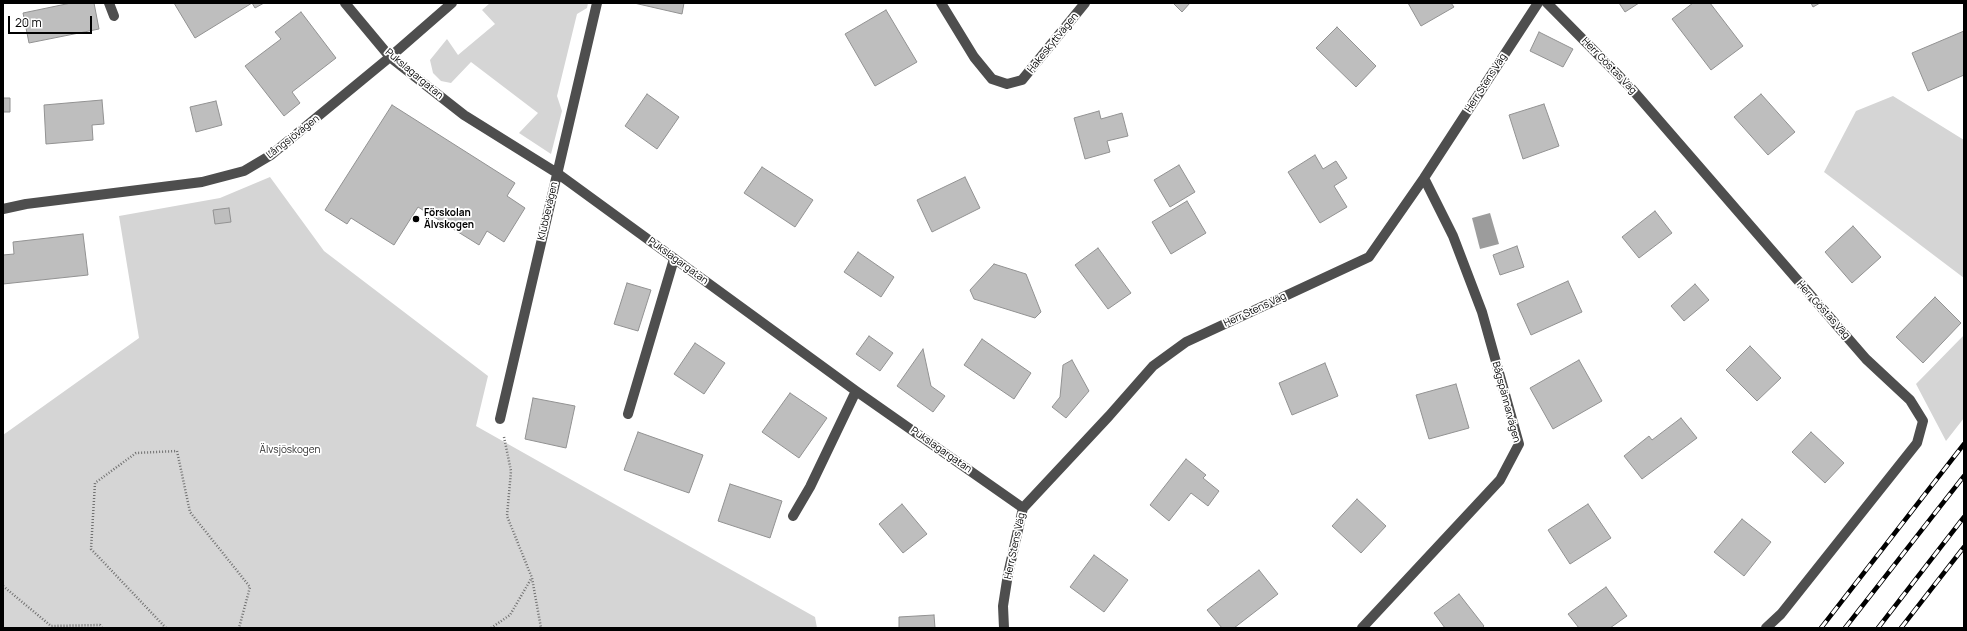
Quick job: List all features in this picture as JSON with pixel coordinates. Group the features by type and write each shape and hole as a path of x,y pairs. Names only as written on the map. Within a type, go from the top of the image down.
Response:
{"street":[{"path":"109,3 114,16"},
{"name":"Pukslagargatan","path":"345,3 390,57 464,114 557,173 856,391 1023,508"},
{"name":"Långsjövägen","path":"3,209 26,204 202,182 244,171 271,155 390,57 452,3"},
{"name":"Klubbevägen","path":"500,419 597,3"},
{"name":"Hakeskyttvägen","path":"942,3 974,57 992,79 1007,84 1022,80 1085,3"},
{"name":"Herr Stens Väg","path":"1004,628 1003,606 1008,574 1023,508 1109,416 1153,366 1186,342 1369,257 1424,178 1538,3"},
{"name":"Herr Göstas Väg","path":"1547,3 1630,87 1866,359 1910,400 1923,421 1917,443 1781,614 1766,628"},
{"name":"Bågspännarvägen","path":"1362,628 1500,480 1519,444 1482,312 1453,236 1424,178"},
{"path":"628,414 674,259"},
{"path":"792,516 810,487 856,391"}],"path":[{"path":"500,419 511,471 507,516 532,578 541,628"},
{"path":"166,628 91,549 95,483 136,453 177,451 190,512 250,588 239,628"},
{"path":"491,628 510,615 532,578"},
{"path":"3,586 51,626 100,625 102,628"}],"green space":[{"path":"490,3 588,3 587,8 577,14 557,96 562,111 551,154 519,133 538,113 471,62 451,83 441,81 433,73 430,60 447,39 458,55 495,24 482,10"},
{"path":"1893,96 1964,140 1964,278 1824,172 1856,111"},
{"name":"Älvsjöskogen","path":"270,177 324,251 488,376 476,426 815,617 817,628 3,628 3,435 139,338 119,216 220,198"},
{"path":"1964,335 1964,418 1946,441 1916,384"}],"shaded area":[{"path":"1490,213 1499,244 1480,249 1472,218"}],"building":[{"path":"71,3 94,3 99,29 29,43 23,13"},
{"path":"174,3 252,3 195,38"},
{"path":"252,3 264,3 255,8"},
{"path":"634,3 684,3 682,14"},
{"path":"1173,3 1190,3 1182,12"},
{"path":"1408,3 1451,3 1454,7 1421,26"},
{"path":"1619,3 1639,3 1625,12"},
{"path":"1693,3 1710,3 1743,46 1711,70 1672,19"},
{"path":"1811,3 1820,3 1813,7"},
{"path":"886,10 917,62 875,86 845,34"},
{"path":"301,12 336,58 292,92 300,103 284,116 245,66 281,39 275,32"},
{"path":"1337,27 1376,66 1356,87 1316,48"},
{"path":"1964,31 1964,75 1928,91 1912,53"},
{"path":"1539,32 1573,49 1563,67 1530,51"},
{"path":"647,94 679,117 657,149 625,126"},
{"path":"1761,94 1795,132 1768,155 1734,117"},
{"path":"3,98 10,98 10,112 3,112"},
{"path":"102,100 104,124 92,125 93,140 46,144 44,105"},
{"path":"216,101 222,125 196,132 190,107"},
{"path":"1544,104 1559,146 1523,159 1509,115"},
{"path":"392,105 515,183 507,196 525,208 504,242 487,231 479,245 418,207 394,245 351,218 347,224 325,210"},
{"path":"1099,111 1101,119 1122,113 1128,136 1107,141 1110,152 1085,159 1074,118"},
{"path":"1315,155 1323,169 1336,161 1347,178 1334,186 1347,207 1320,223 1288,172"},
{"path":"1179,165 1195,192 1170,207 1154,180"},
{"path":"762,167 813,200 795,227 744,193"},
{"path":"965,177 980,208 932,232 917,200"},
{"path":"1187,201 1206,233 1171,254 1152,222"},
{"path":"229,208 231,222 215,224 213,210"},
{"path":"1655,211 1672,233 1639,258 1622,237"},
{"path":"1853,226 1881,257 1852,283 1825,252"},
{"path":"83,234 88,275 3,284 3,255 14,254 13,242"},
{"path":"1517,246 1524,267 1500,275 1493,255"},
{"path":"1098,248 1131,293 1108,309 1075,265"},
{"path":"858,252 894,277 881,297 844,272"},
{"path":"994,264 1026,274 1041,312 1035,318 974,299 970,290"},
{"path":"1568,281 1582,312 1531,335 1517,304"},
{"path":"627,283 651,290 638,331 614,324"},
{"path":"1695,284 1709,300 1684,321 1671,306"},
{"path":"1935,297 1961,323 1923,363 1896,337"},
{"path":"869,336 893,353 880,371 856,354"},
{"path":"982,339 1031,373 1014,399 964,365"},
{"path":"695,343 725,363 704,394 674,374"},
{"path":"1750,346 1781,378 1757,401 1726,370"},
{"path":"923,349 931,386 945,396 933,412 897,386"},
{"path":"1072,360 1089,391 1066,418 1052,407 1060,397 1063,365"},
{"path":"1579,360 1602,401 1553,429 1530,388"},
{"path":"1325,363 1338,396 1292,415 1279,383"},
{"path":"1456,384 1469,428 1429,439 1416,395"},
{"path":"790,393 827,418 799,458 762,432"},
{"path":"533,398 575,406 566,448 525,439"},
{"path":"1681,418 1697,438 1642,479 1624,456 1649,436 1652,440"},
{"path":"638,432 703,455 689,493 624,470"},
{"path":"1811,432 1844,463 1825,483 1792,452"},
{"path":"1186,459 1206,475 1203,478 1219,491 1208,506 1191,493 1169,521 1150,505"},
{"path":"730,484 782,501 770,538 718,521"},
{"path":"1357,499 1386,526 1361,553 1332,526"},
{"path":"902,504 927,534 903,553 879,524"},
{"path":"1588,504 1611,538 1570,564 1548,530"},
{"path":"1742,519 1771,542 1744,576 1714,552"},
{"path":"1094,555 1128,580 1104,612 1070,587"},
{"path":"1259,570 1278,594 1234,628 1222,628 1207,610"},
{"path":"1606,587 1627,616 1610,628 1579,628 1568,614"},
{"path":"1459,594 1484,626 1482,628 1445,628 1434,613"},
{"path":"934,615 935,628 899,628 899,617"}],"railway":[{"path":"1821,628 1964,444"},
{"path":"1845,628 1964,476"},
{"path":"1878,628 1964,517"},
{"path":"1901,628 1964,547"}],"place":[{"name":"Förskolan Älvskogen","path":"416,219"}]}
